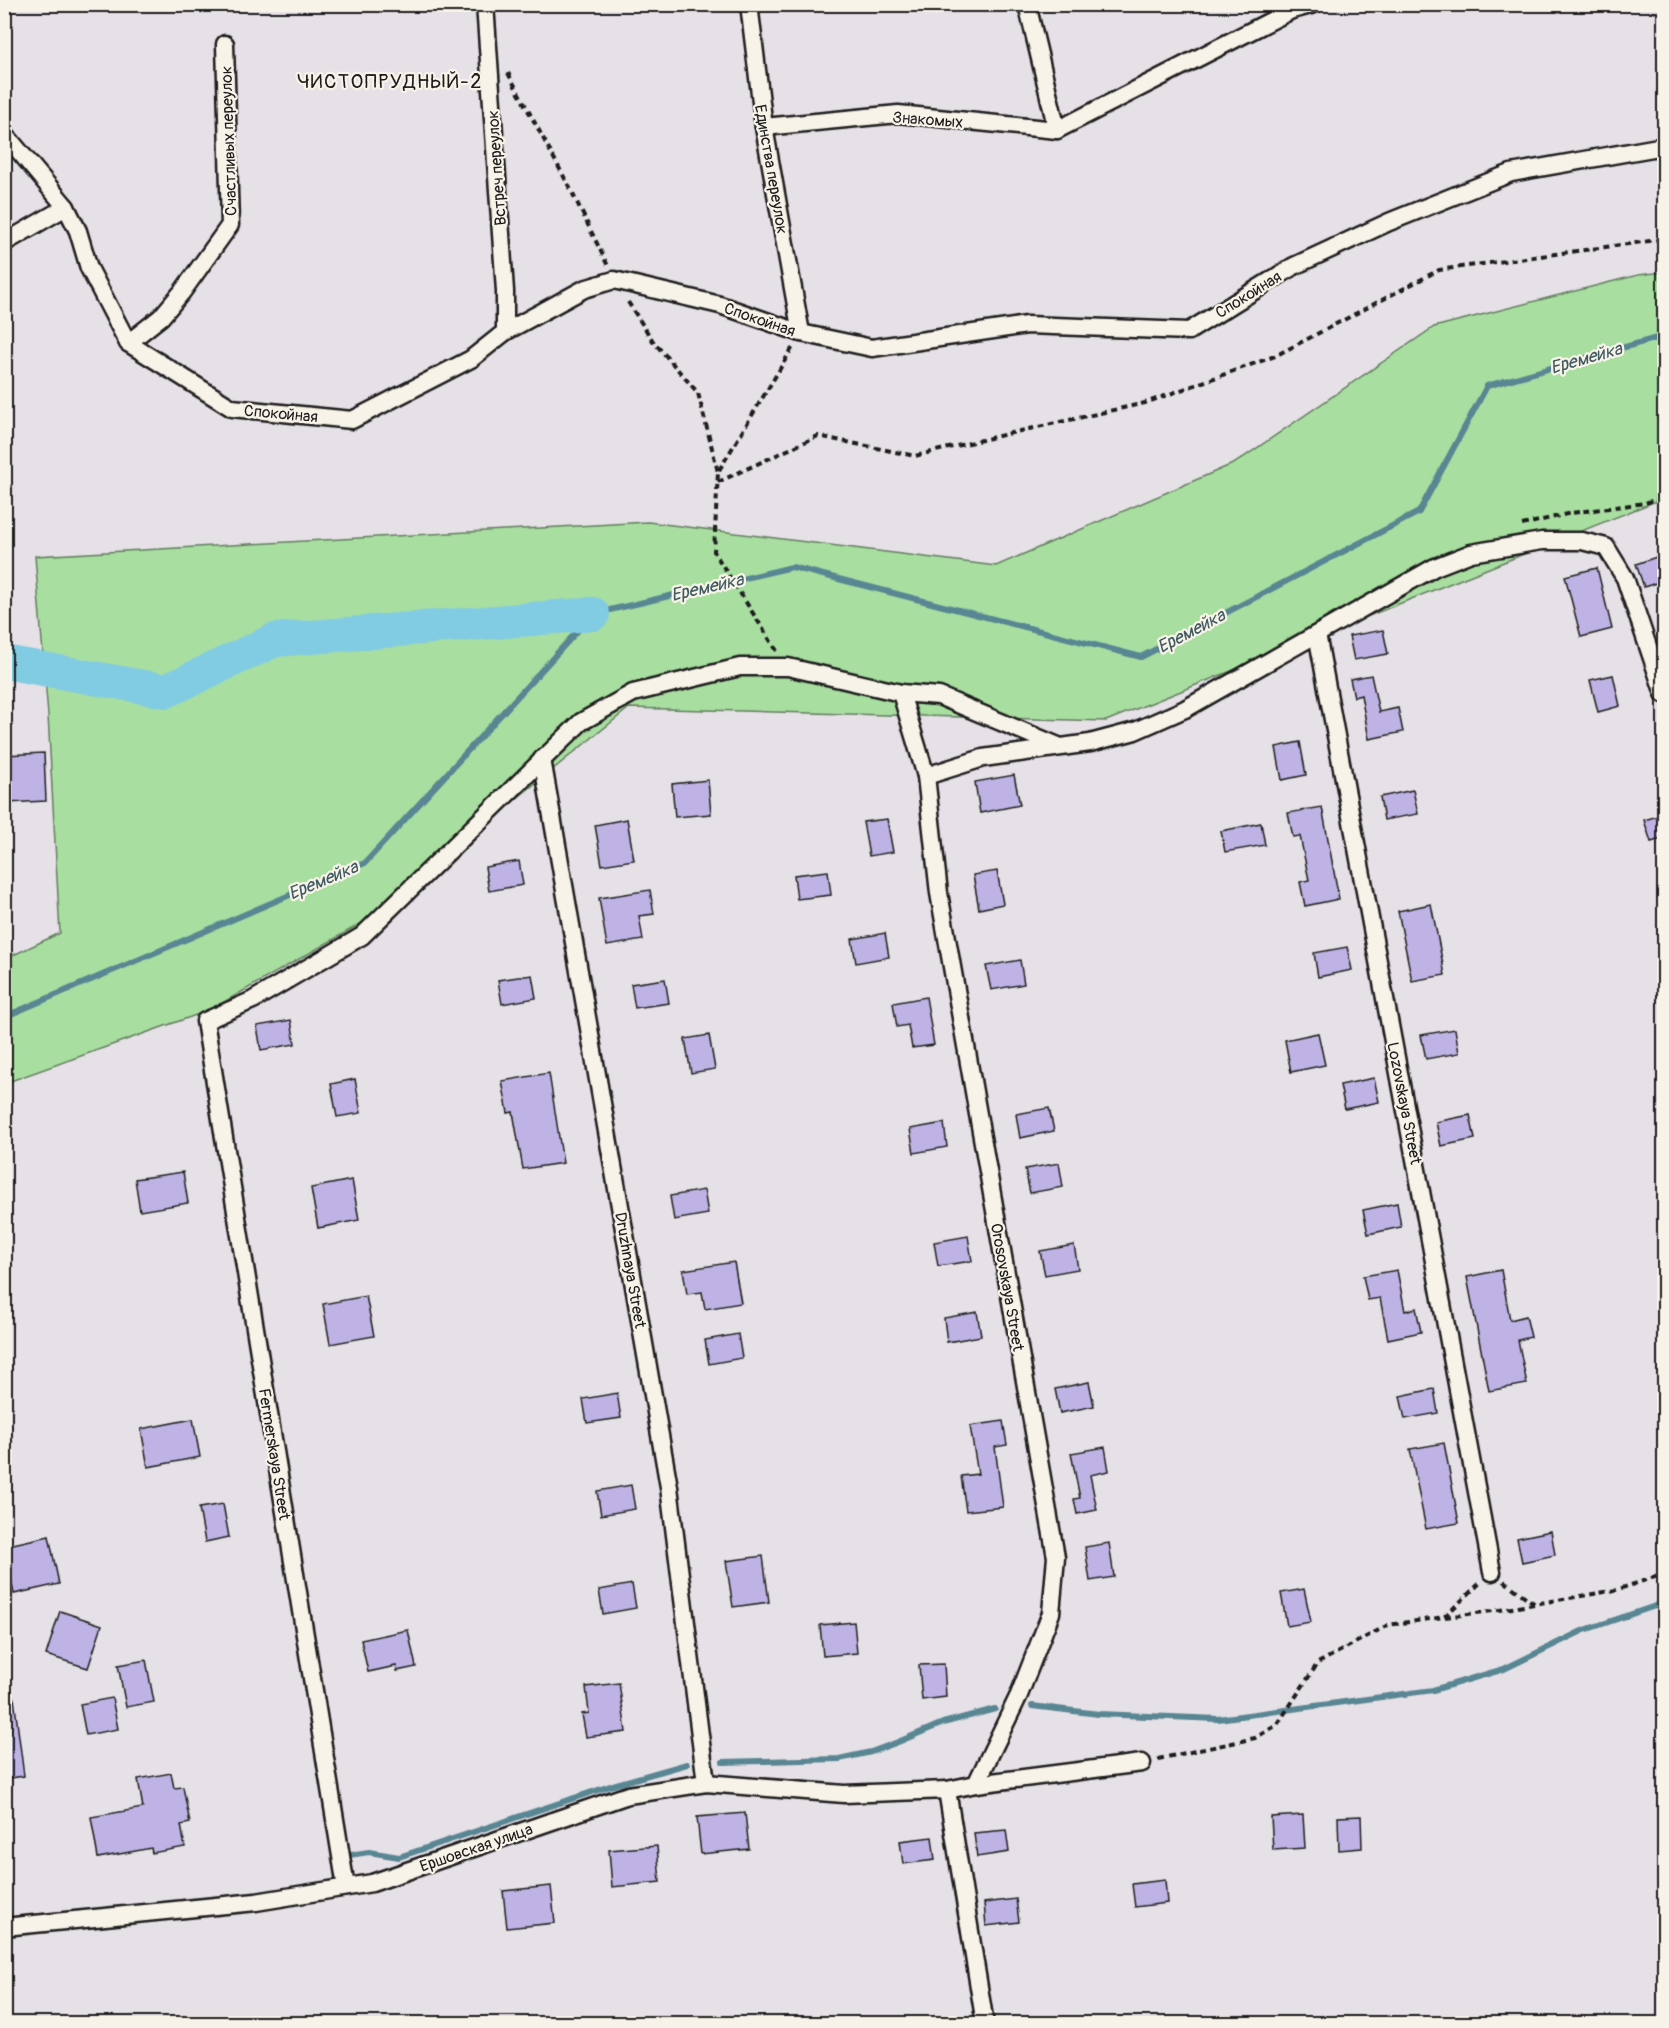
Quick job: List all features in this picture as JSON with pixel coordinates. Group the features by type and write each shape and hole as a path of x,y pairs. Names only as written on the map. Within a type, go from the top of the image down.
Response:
{"street":[{"name":"Встреч переулок","path":"485,4 505,291 505,332"},
{"name":"Единства переулок","path":"749,4 764,127 801,333"},
{"path":"1027,4 1057,130 1292,7 1314,4"},
{"name":"Счастливых переулок","path":"128,343 161,317 182,292 230,225 225,44"},
{"name":"Знакомых","path":"764,127 898,114 1057,130"},
{"path":"4,133 66,207 78,231 89,268 128,343"},
{"name":"Спокойная","path":"128,343 232,408 352,420 471,359 505,332 584,289 614,280 720,305 801,333 872,348 1027,325 1189,331 1294,266 1389,222 1511,173 1659,148"},
{"path":"4,243 66,207"},
{"path":"926,776 983,759 1090,743 1135,731 1185,709 1435,567 1471,553 1542,542 1582,541 1606,547 1625,578 1665,694"},
{"name":"Lozovskaya Street","path":"1317,634 1492,1572"},
{"path":"542,759 581,722 633,693 740,667 788,667 901,693 939,696 1058,747"},
{"name":"Orosovskaya Street","path":"901,693 926,776 939,893 1056,1557 1051,1613 1019,1695 976,1784"},
{"name":"Fermerskaya Street","path":"346,1887 205,1021 253,1000 362,936 542,759"},
{"name":"Druzhnaya Street","path":"542,759 669,1487 706,1783"},
{"name":"Ершовская улица","path":"4,1927 256,1902 372,1883 628,1795 706,1783 844,1794 947,1790 976,1784 1142,1762"},
{"path":"947,1790 985,2024"}],"path":[{"path":"718,482 818,436 915,456 1145,404 1275,356 1439,270 1665,239"},
{"path":"788,667 714,552 718,472 801,333"},
{"path":"1514,527 1571,513 1645,503 1665,497"},
{"path":"1444,1617 1492,1572 1535,1604"},
{"path":"1142,1762 1255,1738 1277,1725 1318,1663 1388,1624 1535,1604 1616,1590 1665,1574"}],"green space":[{"path":"1664,272 1664,498 1106,721 629,708 362,923 210,1010 5,1083 5,959 60,933 48,715 35,556 648,522 996,566 1235,463 1434,327 1638,275"}],"building":[{"path":"1665,554 1665,580 1644,587 1636,564"},
{"path":"1597,568 1612,629 1581,637 1565,576"},
{"path":"1383,630 1388,654 1354,660 1349,636"},
{"path":"1371,675 1379,712 1398,708 1403,732 1369,739 1361,695 1354,697 1350,679"},
{"path":"1613,675 1620,706 1598,712 1590,680"},
{"path":"1300,742 1306,775 1282,780 1276,747"},
{"path":"44,753 46,801 6,803 4,755"},
{"path":"1014,775 1020,805 980,813 975,782"},
{"path":"708,780 711,814 675,817 672,784"},
{"path":"1413,790 1418,814 1384,820 1380,797"},
{"path":"1322,807 1339,899 1305,906 1300,882 1309,880 1300,836 1293,837 1288,813"},
{"path":"1665,814 1665,838 1651,842 1644,820"},
{"path":"627,819 634,860 602,865 595,825"},
{"path":"887,819 893,852 869,856 863,822"},
{"path":"1261,823 1265,845 1225,852 1221,831"},
{"path":"519,861 523,885 489,891 485,867"},
{"path":"828,871 831,895 797,899 794,875"},
{"path":"997,871 1003,904 979,909 973,875"},
{"path":"650,890 654,914 639,916 643,940 607,946 599,898"},
{"path":"1431,904 1445,975 1412,981 1398,911"},
{"path":"885,933 889,957 856,963 852,939"},
{"path":"1347,947 1352,970 1318,977 1314,953"},
{"path":"1020,960 1024,984 991,990 986,966"},
{"path":"532,975 536,998 502,1004 498,980"},
{"path":"665,979 669,1003 635,1008 631,984"},
{"path":"926,997 934,1045 912,1048 908,1025 897,1027 893,1003"},
{"path":"291,1020 295,1044 261,1050 257,1026"},
{"path":"1455,1029 1459,1053 1426,1059 1421,1035"},
{"path":"1318,1033 1325,1065 1291,1072 1285,1040"},
{"path":"709,1035 715,1069 691,1073 685,1039"},
{"path":"549,1073 563,1163 523,1169 513,1112 508,1113 502,1081"},
{"path":"1374,1078 1379,1102 1345,1109 1340,1085"},
{"path":"355,1079 361,1113 337,1117 331,1084"},
{"path":"1049,1108 1054,1131 1020,1138 1016,1114"},
{"path":"1470,1115 1475,1139 1441,1146 1436,1122"},
{"path":"944,1123 947,1147 914,1153 910,1129"},
{"path":"1059,1163 1063,1187 1030,1193 1025,1169"},
{"path":"183,1172 188,1203 140,1211 135,1179"},
{"path":"352,1180 359,1220 318,1228 311,1188"},
{"path":"704,1190 708,1214 674,1220 670,1196"},
{"path":"1397,1203 1401,1227 1368,1234 1363,1210"},
{"path":"968,1236 972,1261 938,1266 934,1242"},
{"path":"1074,1245 1078,1269 1045,1275 1040,1251"},
{"path":"734,1262 741,1303 705,1309 702,1292 687,1294 683,1270"},
{"path":"1397,1270 1405,1311 1416,1308 1421,1332 1388,1339 1380,1298 1368,1300 1363,1276"},
{"path":"1501,1270 1510,1320 1526,1316 1531,1337 1518,1340 1527,1384 1489,1391 1467,1277"},
{"path":"366,1296 374,1336 330,1344 323,1304"},
{"path":"977,1312 981,1336 947,1342 944,1318"},
{"path":"738,1334 742,1358 709,1364 705,1340"},
{"path":"1089,1382 1094,1406 1060,1413 1055,1389"},
{"path":"1434,1389 1438,1413 1405,1419 1400,1396"},
{"path":"617,1393 621,1418 587,1423 583,1399"},
{"path":"193,1419 200,1457 148,1467 141,1429"},
{"path":"1003,1421 1007,1445 995,1447 1003,1507 966,1511 961,1476 978,1474 970,1426"},
{"path":"1444,1443 1459,1523 1426,1529 1410,1449"},
{"path":"1105,1447 1109,1471 1090,1475 1097,1510 1077,1514 1074,1499 1080,1498 1071,1453"},
{"path":"631,1485 635,1509 601,1515 597,1491"},
{"path":"223,1504 229,1537 205,1542 199,1508"},
{"path":"1551,1531 1555,1555 1522,1562 1517,1538"},
{"path":"49,1536 59,1584 14,1594 4,1546"},
{"path":"1109,1543 1114,1577 1090,1581 1085,1547"},
{"path":"763,1556 769,1602 733,1607 726,1561"},
{"path":"632,1584 636,1608 603,1614 599,1590"},
{"path":"1304,1589 1311,1622 1287,1626 1281,1593"},
{"path":"60,1611 102,1625 88,1668 46,1655"},
{"path":"854,1622 857,1653 823,1656 820,1625"},
{"path":"408,1630 416,1667 397,1671 396,1666 368,1672 361,1640"},
{"path":"146,1660 154,1702 126,1707 118,1665"},
{"path":"944,1664 946,1697 922,1700 919,1665"},
{"path":"619,1683 626,1732 586,1737 582,1714 589,1713 586,1687"},
{"path":"14,1698 24,1776 4,1779 4,1699"},
{"path":"112,1698 118,1729 86,1735 80,1704"},
{"path":"171,1773 174,1788 183,1787 190,1823 181,1825 185,1847 152,1853 151,1848 98,1858 91,1817 143,1808 138,1779"},
{"path":"745,1813 749,1849 701,1854 697,1817"},
{"path":"1303,1815 1305,1848 1273,1850 1271,1817"},
{"path":"1361,1816 1362,1848 1339,1850 1338,1817"},
{"path":"1006,1830 1009,1852 977,1857 974,1833"},
{"path":"932,1837 935,1860 903,1864 900,1841"},
{"path":"657,1846 660,1882 612,1887 609,1850"},
{"path":"1165,1880 1167,1903 1135,1907 1132,1884"},
{"path":"551,1886 555,1923 507,1928 503,1891"},
{"path":"1016,1899 1019,1922 986,1926 984,1903"}],"waterway":[{"name":"Еремейка","path":"4,1017 365,863 593,614 792,567 1141,657 1419,512 1487,386 1664,336"},
{"name":"Еремейка","path":"4,662 166,691 275,640 593,614"},
{"path":"1032,1706 1099,1714 1218,1719 1433,1690 1504,1669 1582,1631 1664,1603"},
{"path":"723,1762 839,1759 871,1752 943,1723 995,1709"},
{"path":"349,1855 369,1852 399,1857 613,1785 687,1764"}],"district":[{"name":"ЧИСТОПРУДНЫЙ-2","path":"390,81"}]}
